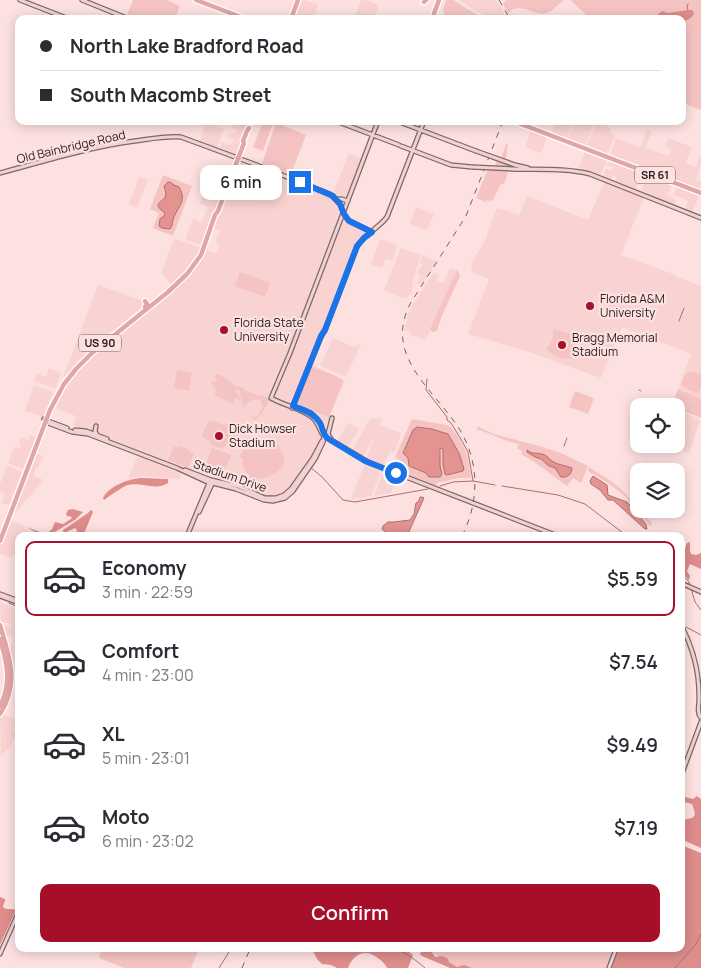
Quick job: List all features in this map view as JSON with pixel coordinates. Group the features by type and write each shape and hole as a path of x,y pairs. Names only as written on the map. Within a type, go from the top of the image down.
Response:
{"main road":[{"path":"20,0 59,15"},
{"path":"82,0 118,15"},
{"path":"196,0 235,15"},
{"path":"292,15 298,0"},
{"path":"432,15 437,2"},
{"path":"347,125 454,166 514,167 593,174 701,218"},
{"path":"377,125 272,397 312,417 324,436 371,464 548,532"},
{"path":"408,125 514,167"},
{"path":"293,407 357,246 387,216 422,125"},
{"name":"SR 61","path":"523,125 701,193"},
{"name":"US 90","path":"0,532 58,388 75,366 92,350 159,299 187,274 199,259 250,126"},
{"name":"Old Bainbridge Road","path":"0,173 101,146 153,138 176,137 185,138 304,184 329,194 336,199"},
{"path":"336,199 348,201"},
{"path":"336,199 340,204 343,214 350,222 371,232"},
{"path":"376,228 376,234"},
{"name":"US 90","path":"146,308 184,274 204,247"},
{"path":"144,300 147,303 146,308 159,306 159,299"},
{"path":"293,407 308,411 315,417 321,424 324,436"},
{"path":"332,418 328,434 333,441"},
{"name":"US 90","path":"0,541 45,421"},
{"name":"Stadium Drive","path":"45,421 72,430 86,431 97,435 211,482"},
{"name":"Stadium Drive","path":"45,421 72,432 86,433 203,480 235,486 265,498 276,498 289,490 311,464 324,436"},
{"path":"96,426 94,431 97,435"},
{"path":"319,450 320,431"},
{"path":"319,450 327,441 333,441"},
{"path":"203,480 207,488"},
{"path":"193,523 211,482"},
{"path":"189,532 211,482"},
{"path":"685,584 701,592"},
{"path":"0,595 15,601"},
{"path":"0,625 11,683 10,692 0,714"},
{"path":"685,634 691,648 700,694 700,717 685,764"},
{"path":"0,639 6,653"},
{"path":"0,706 7,685 9,667"},
{"path":"0,954 15,920"},
{"path":"609,968 615,952"}],"shaded area":[{"path":"133,0 167,0 180,6 177,15 127,15"},
{"path":"300,0 318,5 314,15 294,15"},
{"path":"361,0 379,5 375,15 355,15"},
{"path":"446,0 453,0 477,15 444,15 443,8"},
{"path":"458,0 496,0 504,15 483,15"},
{"path":"506,0 564,0 552,11 542,14 522,8 513,9 508,13 503,4"},
{"path":"570,0 701,0 701,110 686,104 686,15 587,15"},
{"path":"692,10 694,14 686,20 686,15 658,15 662,11 668,13"},
{"path":"205,125 224,129 217,148 199,142"},
{"path":"233,125 248,126 235,156 219,150 222,142 231,145 234,139 227,137 229,132 235,134 237,130 232,128"},
{"path":"261,125 272,125 263,151 253,147"},
{"path":"275,125 281,125 306,135 290,177 261,166"},
{"path":"554,125 572,125 567,139 551,133"},
{"path":"574,125 593,125 585,147 568,140"},
{"path":"595,125 604,125 611,128 610,133 615,135 607,155 586,147"},
{"path":"647,129 652,132 646,148 669,156 672,150 665,147 668,138 692,147 686,163 696,167 701,153 701,165 696,180 701,182 700,191 610,156 616,138 640,147"},
{"path":"531,130 540,135 547,136 541,153 525,147"},
{"path":"506,144 508,144 506,159 512,162 504,184 501,184 491,201 487,200 486,202 476,198 489,166 495,166 497,160 500,161"},
{"path":"585,151 607,159 600,176 579,167"},
{"path":"349,153 362,158 347,198 333,193"},
{"path":"610,160 672,184 666,194 676,200 674,206 641,192 644,183 639,181 635,190 615,182 616,177 613,175 611,180 603,177 606,169 612,171 613,167 607,165"},
{"name":"Florida State University","path":"239,163 258,167 330,194 336,199 346,220 370,233 359,242 325,331 321,333 308,364 341,378 344,381 343,385 314,453 288,489 274,497 263,496 217,481 73,425 76,416 53,407 69,381 89,358 138,318 201,258 206,250 217,253 220,245 216,241 220,231 213,228 225,199 229,201 230,197 226,196"},
{"path":"163,175 192,186 173,236 153,228 159,213 150,209"},
{"path":"139,177 148,180 137,208 129,204"},
{"path":"168,182 179,187 182,196 170,229 159,226 160,219 165,215 158,207 165,198 164,186"},
{"name":"Florida A&M University","path":"605,182 644,197 621,255 701,286 701,399 678,389 691,354 622,327 601,378 526,351 468,334 489,279 474,273 471,265 485,241 496,209 519,215 527,196 588,220"},
{"path":"677,186 699,194 692,213 685,210 688,201 673,195"},
{"path":"205,191 220,198 202,245 185,239 193,218 201,223 208,207 200,203"},
{"path":"416,207 434,214 427,230 410,224"},
{"path":"174,239 201,248 188,268 171,284 161,273"},
{"path":"380,239 396,245 397,248 392,261 386,259 382,268 371,264"},
{"path":"401,248 421,255 413,279 412,293 406,299 384,290"},
{"path":"423,255 436,261 421,286 417,283 421,276 417,273 423,264 420,262"},
{"path":"450,268 457,270 426,340 411,335 411,332 405,330 410,309 433,273 439,275 437,281 444,283"},
{"path":"457,270 460,275 459,278 437,331 432,332 430,329"},
{"path":"240,272 270,283 265,297 235,286"},
{"path":"98,285 146,304 87,352 64,377 64,375"},
{"name":"Bragg Memorial Stadium","path":"553,330 567,332 578,340 572,349 571,359 557,357 546,349 552,340"},
{"path":"333,338 354,347 361,344 346,377 320,366"},
{"path":"310,366 332,374 343,381 329,417 296,404"},
{"path":"49,368 61,373 55,389 34,381 37,373 46,377"},
{"path":"177,370 192,373 189,391 174,388"},
{"path":"690,371 701,374 699,393 681,385 685,375"},
{"path":"216,374 246,391 251,391 249,392 268,398 269,400 264,410 256,420 248,416 258,416 263,406 261,401 251,401 244,409 239,390 235,390 241,401 236,398 233,404 214,395 217,390 214,389 211,380 213,382 217,381 214,376"},
{"path":"34,385 53,392 43,417 25,411"},
{"path":"678,389 701,399 701,418 685,412 685,398 674,398"},
{"path":"575,391 594,398 588,414 569,407"},
{"path":"685,413 700,421 689,453 685,452"},
{"path":"382,418 380,425 401,433 395,452 390,451 383,466 366,459 375,435 363,457 352,450 370,419"},
{"path":"412,419 447,425 451,428 460,439 465,450 471,478 458,478 437,483 436,486 399,472 402,462 395,457"},
{"name":"Dick Howser Stadium","path":"211,421 238,426 235,438 230,436 222,449 211,445 209,441 202,437 207,423"},
{"path":"350,423 359,429 347,448 337,441"},
{"path":"477,426 494,434 561,453 588,466 581,483 573,478 567,486 521,454 522,451 517,448 519,444 480,430 478,431"},
{"path":"417,427 448,434 459,453 463,471 445,474 442,448 440,449 442,474 440,477 429,477 426,473 409,466 408,458 403,453 413,430"},
{"path":"30,435 36,437 23,469 8,463 14,447 20,449 19,440 26,437 26,444"},
{"path":"264,441 271,441 277,444 282,452 284,463 279,471 274,474 265,478 251,480 250,475 242,464 243,459 240,455 244,450"},
{"path":"174,446 178,448 179,446 194,453 188,467 168,460"},
{"path":"212,448 231,455 223,475 204,468"},
{"path":"527,450 547,456 554,462 572,468 570,474 561,477 555,468 527,452"},
{"path":"35,453 43,456 34,476 44,480 13,515 11,514"},
{"path":"138,455 182,472 180,479 146,476 128,479"},
{"path":"365,464 381,471 371,496 352,499 351,498"},
{"path":"7,465 22,472 9,505 1,503 5,494 0,492 0,484"},
{"path":"589,467 611,481 630,499 630,502 608,483 588,471"},
{"path":"383,471 398,478 391,493 374,496"},
{"path":"593,476 607,485 608,495 627,502 630,505 630,515 613,500 608,500 590,481"},
{"path":"141,478 168,479 168,483 158,486 128,485 104,500 103,498 106,494 114,487 130,480"},
{"path":"420,497 424,498 409,532 385,532 382,529 388,522 410,520 414,514 416,503"},
{"path":"73,509 83,512 75,520 55,532 48,532 55,522 63,524 71,519 72,517 66,514 68,510"},
{"path":"91,510 93,512 85,532 77,532 75,528 64,532 63,530"},
{"path":"633,518 641,518 646,524 647,529"},
{"path":"643,518 647,518 652,523 650,526"},
{"path":"12,521 25,526 24,529 32,532 15,532 15,556 13,555 12,558 0,554 0,545 7,526"},
{"path":"690,543 691,554 701,553 701,569 690,564 687,571 690,576 689,580 685,576 686,544"},
{"path":"0,604 15,609 15,669 13,668 10,651 13,636 5,637 2,628 12,624 1,622"},
{"path":"1,714 15,719 13,730 15,736 11,746 1,755"},
{"path":"697,796 701,799 701,848 685,841 685,819 692,818 695,815 692,804 685,802 685,797 693,799"},
{"path":"685,847 701,853 701,968 612,968 618,952 685,952"},
{"path":"0,897 5,899 4,908 14,909 15,912 0,945"},
{"path":"101,952 198,952 191,968 124,968 99,958"},
{"path":"314,952 410,952 413,955 408,968 387,968 383,962 365,953 357,956 348,968 337,968 322,964"},
{"path":"421,952 432,952 435,957 442,956 447,958 449,962 457,967 464,965 472,968 450,968 420,954"},
{"path":"431,952 612,952 606,968 460,968"}],"waterway":[{"path":"688,4 688,10"},
{"path":"679,321 684,308"},
{"path":"427,379 426,390 447,417 447,420 451,423 468,452 473,481 495,485"},
{"path":"564,446 567,438"},
{"path":"310,467 343,500 355,502 428,489"},
{"path":"440,486 453,482 473,481"},
{"path":"502,486 558,495 585,504 622,532"},
{"path":"685,578 689,582 695,602 701,610"},
{"path":"9,603 15,606"},
{"path":"686,627 701,635"},
{"path":"675,968 696,944 701,934"},
{"path":"219,968 229,952"},
{"path":"403,952 425,968"}],"railway":[{"path":"499,0 508,15"},
{"path":"464,532 472,510 474,497 474,469 471,456 460,430 426,387 407,357 403,340 403,323 410,304 466,216 501,125"},
{"path":"242,968 249,952"}],"place":[{"name":"Florida A&M University","path":"590,306"},
{"name":"Florida State University","path":"224,330"},
{"name":"Bragg Memorial Stadium","path":"562,345"},
{"name":"Dick Howser Stadium","path":"219,436"}],"route":[{"path":"300,182 333,196 342,207 349,221 372,232 360,241 357,246 293,406 314,415 320,424 324,436 327,438 365,461 396,473"}]}
